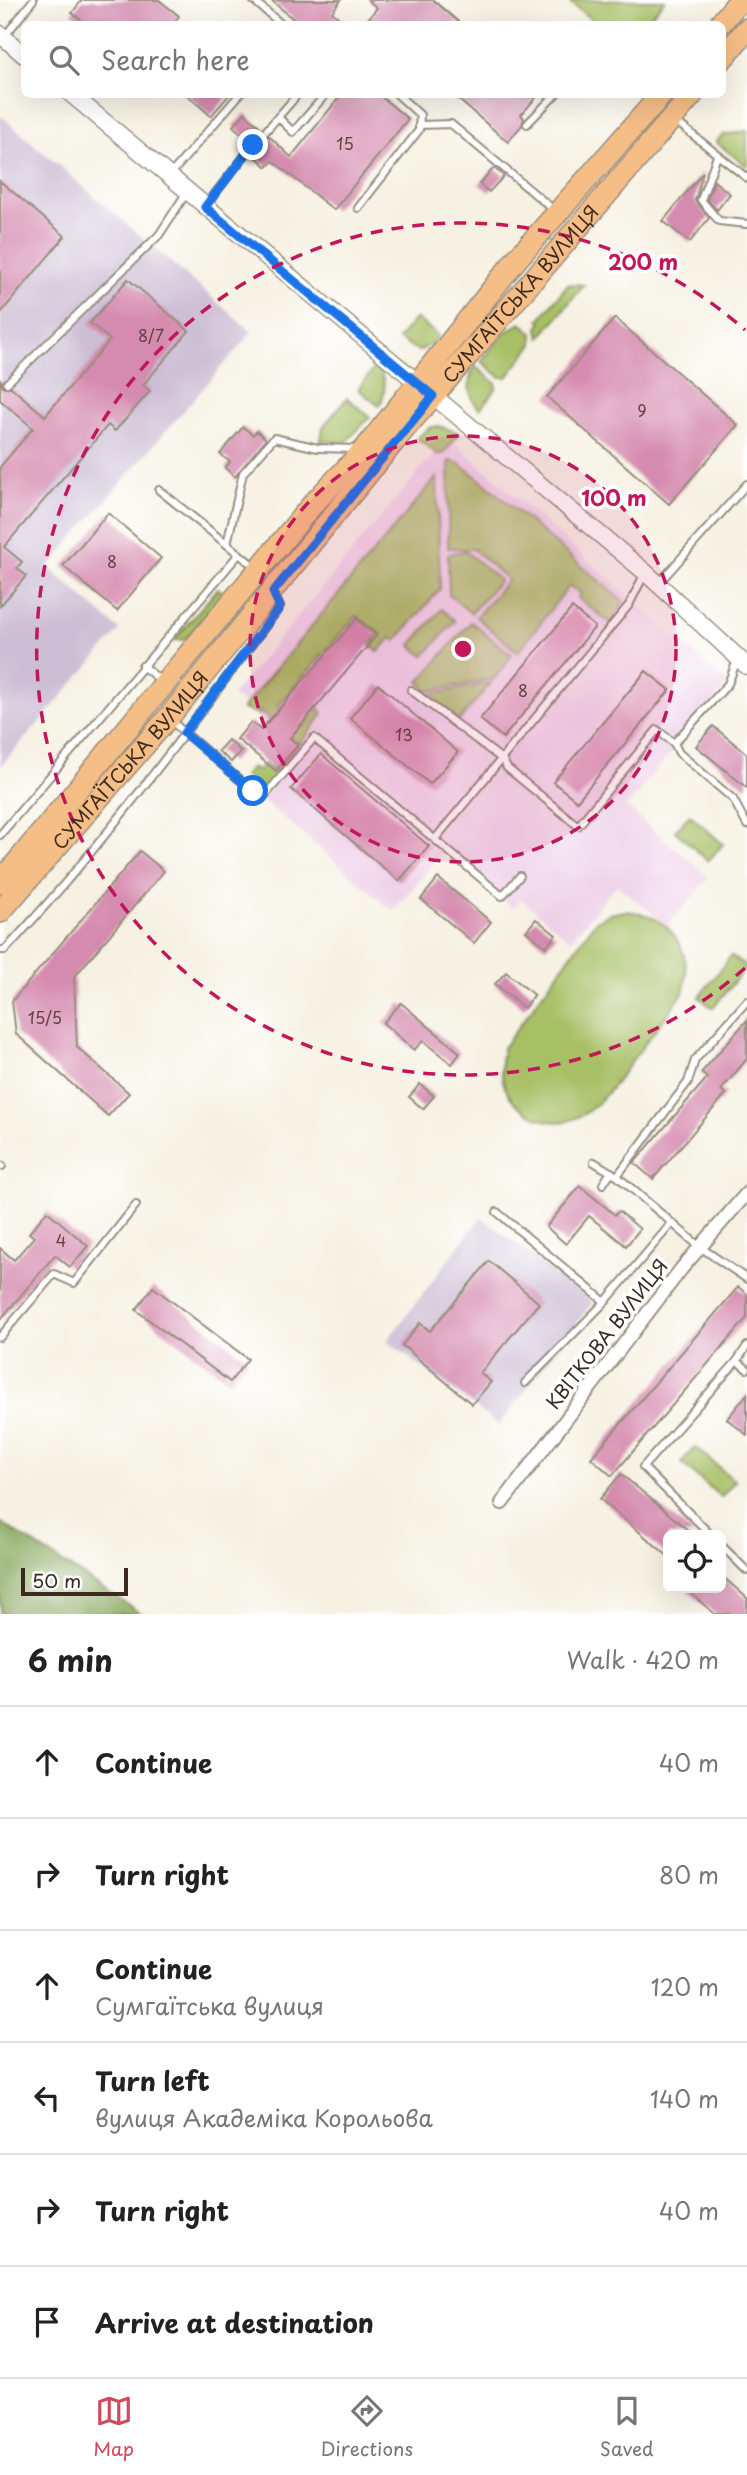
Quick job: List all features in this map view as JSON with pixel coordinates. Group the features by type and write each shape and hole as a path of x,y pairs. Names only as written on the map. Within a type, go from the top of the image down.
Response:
{"main road":[{"path":"722,21 740,0"},
{"path":"726,55 747,29"},
{"name":"СУМГАЇТСЬКА ВУЛИЦЯ","path":"0,912 273,592 425,390 515,261 559,213 653,98"},
{"name":"СУМГАЇТСЬКА ВУЛИЦЯ","path":"0,883 312,505 425,390 690,98"}],"street":[{"path":"2,36 21,52"},
{"path":"76,98 645,572 743,662"},
{"name":"КВІТКОВА ВУЛИЦЯ","path":"502,1503 700,1247 747,1193"}],"lane":[{"path":"2,36 33,0"},
{"path":"253,0 278,21"},
{"path":"168,176 236,98"},
{"path":"265,132 295,98"},
{"path":"278,117 293,132 323,98"},
{"path":"358,208 419,130 420,115 401,98"},
{"path":"527,124 552,98"},
{"path":"673,118 747,178"},
{"path":"419,125 451,124 559,213"},
{"path":"205,207 253,145"},
{"path":"717,156 701,201 719,221 747,224"},
{"path":"7,383 159,235 187,192"},
{"path":"227,544 243,473 274,438 318,448 365,449"},
{"path":"658,585 747,484"},
{"path":"159,490 259,570"},
{"path":"0,835 239,554"},
{"path":"435,839 629,605 645,572"},
{"path":"0,950 5,950 39,914 184,733 280,607 273,592"},
{"path":"674,743 728,684 743,662"},
{"path":"142,666 165,683"},
{"path":"411,690 503,760 507,768 578,827 657,730 674,743 679,754 733,799 747,825"},
{"path":"168,718 262,799 314,738 502,896 520,876"},
{"path":"603,1184 688,1082 695,1060 747,1001"},
{"path":"594,1162 614,1174 700,1247 747,1279"},
{"path":"0,1337 54,1274 74,1283 136,1205"},
{"path":"497,1212 605,1301"},
{"path":"525,1383 605,1301 672,1223"},
{"path":"706,1530 643,1467 737,1361 747,1346"},
{"path":"737,1361 747,1369"},
{"path":"726,1550 747,1571"}],"shaded area":[{"path":"0,115 252,332 48,567 120,630 0,767"},
{"path":"448,437 728,684 626,807 709,877 668,926 617,885 570,940 521,899 513,908 444,851 393,911 262,799 301,753 232,695"},
{"path":"481,1217 593,1302 499,1425 387,1341"}],"green space":[{"path":"567,0 665,0 647,21 593,21"},
{"path":"747,131 747,167 716,142 723,135"},
{"path":"568,284 584,285 540,338 538,327 542,323 539,320"},
{"path":"416,318 438,336 432,344 419,351 398,339"},
{"path":"521,323 533,333 533,344 507,377 500,377 481,361 504,333"},
{"path":"376,366 384,385 379,406 358,389"},
{"path":"475,366 496,383 496,389 480,409 472,399 469,389"},
{"path":"347,398 370,417 346,442 321,441 323,427"},
{"path":"438,426 460,433 443,454 437,454 417,438 429,428"},
{"path":"449,461 460,464 482,481 624,602 610,623 578,598 581,593 569,586 518,652 476,617 508,580 473,549 448,548"},
{"path":"437,477 440,589 396,641 391,638 378,652 371,645 379,634 356,616 278,706 303,727 319,707 323,714 268,785 260,789 244,776 252,767 258,771 264,764 276,773 299,744 260,712 257,714 242,709"},
{"path":"465,551 500,580 471,613 449,595 448,554"},
{"path":"218,588 224,593 185,640 174,640"},
{"path":"442,609 455,621 424,656 411,645"},
{"path":"471,622 512,655 494,679 424,692 425,687 419,682"},
{"path":"491,683 459,721 427,695"},
{"path":"690,815 723,844 708,861 675,831"},
{"path":"625,911 655,919 675,937 685,962 683,993 599,1101 572,1120 556,1122 539,1118 514,1102 505,1088 501,1072 503,1048 595,922 609,914"},
{"path":"731,956 746,967 713,1008 699,997"},
{"path":"695,1447 735,1481 721,1497 681,1463"},
{"path":"0,1522 142,1614 0,1614"}],"building":[{"path":"82,0 159,0 179,16 175,21 82,21 72,13"},
{"path":"271,0 341,0 332,12 342,21 296,21"},
{"path":"368,0 433,0 458,21 366,21 377,8"},
{"path":"191,98 227,98 211,116"},
{"path":"339,98 383,98 408,119 334,210 273,161 267,167 253,154 258,146 257,141 249,141 233,126 245,113 261,128 261,136 269,136 291,157"},
{"path":"457,98 536,98 521,115 524,118 522,125 508,142"},
{"path":"494,168 504,176 489,192 479,184"},
{"path":"703,172 695,200 709,218 690,242 663,221"},
{"path":"0,181 65,236 0,314"},
{"path":"714,181 730,194 717,210 707,199"},
{"path":"128,279 189,331 143,385 150,391 115,431 108,425 4,547 22,562 17,568 26,576 0,606 0,467 33,428 0,400 0,378 3,387 11,387 45,416 110,340 90,323"},
{"path":"615,318 738,425 669,504 547,397"},
{"path":"243,427 253,435 257,431 266,439 235,477 225,468 230,462 220,454"},
{"path":"108,513 161,558 117,611 63,566"},
{"path":"572,608 595,627 503,738 480,719"},
{"path":"357,618 377,635 290,738 298,745 276,771 237,739 251,722 261,730"},
{"path":"646,671 670,690 577,801 553,782"},
{"path":"378,684 458,752 430,784 350,718"},
{"path":"713,726 747,754 747,788 696,746"},
{"path":"228,740 241,751 231,762 218,751"},
{"path":"321,754 429,846 399,881 291,789"},
{"path":"140,851 164,871 74,977 77,1047 129,1093 108,1116 16,1034 12,1001"},
{"path":"438,878 491,922 474,943 421,899"},
{"path":"536,919 556,935 546,947 526,931"},
{"path":"506,972 534,995 524,1008 495,984"},
{"path":"401,1003 460,1053 452,1064 423,1041 414,1050 383,1023"},
{"path":"747,1020 747,1059 721,1090 726,1094 653,1179 634,1163 707,1078 701,1073"},
{"path":"420,1084 434,1096 423,1109 409,1097"},
{"path":"580,1186 615,1215 619,1211 640,1229 626,1246 589,1216 566,1244 546,1227"},
{"path":"47,1211 88,1246 70,1267 55,1255 0,1320 0,1248 14,1260 34,1237 29,1233"},
{"path":"489,1261 539,1303 480,1373 491,1382 472,1404 402,1345 420,1323 430,1331"},
{"path":"153,1287 248,1359 230,1382 136,1310"},
{"path":"738,1287 747,1294 747,1318 612,1476 591,1458"},
{"path":"747,1394 747,1435 727,1419"},
{"path":"621,1474 688,1530 663,1530 663,1552 600,1499"},
{"path":"726,1579 747,1598 747,1614 715,1614 690,1593 726,1593"}],"route":[{"path":"253,145 205,207 433,396 273,592 280,607 184,733 253,791"}]}
